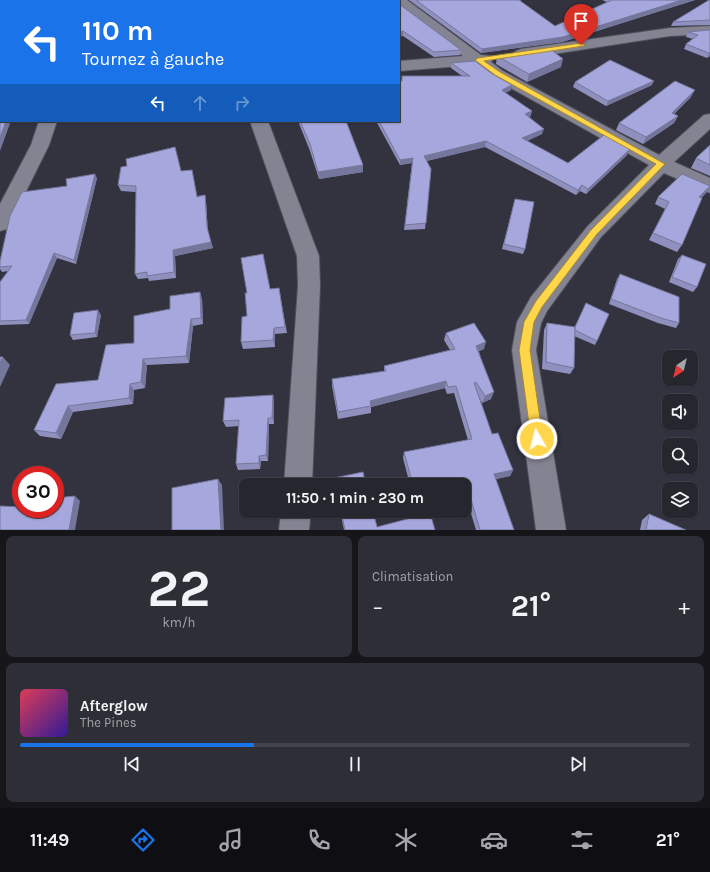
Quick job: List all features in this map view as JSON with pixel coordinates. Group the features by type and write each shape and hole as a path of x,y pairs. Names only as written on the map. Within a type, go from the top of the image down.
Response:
{"street":[{"path":"400,1 498,74 661,164 710,186"},
{"path":"400,66 478,60 670,32 710,30"},
{"path":"550,530 524,350 529,322 539,304 594,232 661,164 710,119"},
{"path":"0,224 40,144 48,122"},
{"path":"259,122 308,256 309,286 298,478"},
{"path":"294,530 295,518"}],"building":[{"path":"416,0 519,0 555,26 612,0 682,0 563,37 482,49"},
{"path":"709,0 710,20 673,22"},
{"path":"400,5 461,50 434,52 403,31 400,32"},
{"path":"710,30 710,53 686,44 698,35 688,32"},
{"path":"549,48 563,59 529,74 497,56"},
{"path":"610,60 654,81 608,101 575,82"},
{"path":"475,61 491,73 512,85 502,90 532,111 525,114 544,129 522,138 568,163 604,135 630,149 588,189 582,185 578,190 486,141 424,156 431,169 426,223 405,225 413,158 400,160 380,122 400,122 400,81 402,81 402,76 470,76 451,63"},
{"path":"675,81 695,90 672,113 678,116 646,137 619,123"},
{"path":"0,122 6,122 0,138"},
{"path":"300,122 346,122 363,165 318,172 310,144"},
{"path":"710,145 710,165 696,158"},
{"path":"175,147 181,171 192,170 197,197 205,195 207,227 211,242 173,250 174,272 147,276 147,272 135,274 136,186 118,185 121,167 127,166 126,159"},
{"path":"95,174 74,260 54,253 26,320 0,321 0,282 12,266 0,267 0,261 10,216 22,192 67,186 66,179"},
{"path":"682,174 710,186 699,197 702,198 682,245 653,233 669,202 658,197"},
{"path":"515,199 534,202 525,249 504,244"},
{"path":"263,254 270,289 279,288 285,327 274,328 273,340 241,342 242,317 247,316 245,293 247,293 241,258"},
{"path":"682,255 706,264 697,287 672,277"},
{"path":"620,274 679,297 679,323 661,318 611,299"},
{"path":"200,292 201,318 191,319 186,356 143,359 141,382 130,384 129,398 68,406 56,433 34,430 56,384 98,380 106,345 134,343 134,316 170,309 170,296"},
{"path":"586,303 609,314 597,341 575,330"},
{"path":"98,310 95,333 70,335 74,313"},
{"path":"474,323 486,342 476,346 494,392 485,396 476,382 474,383 492,434 498,433 513,470 494,474 514,530 480,530 471,499 471,478 411,478 404,452 472,439 456,386 448,387 446,381 370,401 371,406 338,412 332,379 386,371 384,366 455,349 446,333"},
{"path":"547,323 575,327 574,368 546,362"},
{"path":"273,395 272,418 268,418 266,455 259,456 259,463 236,464 239,420 223,421 225,398"},
{"path":"363,472 364,478 334,478"},
{"path":"218,479 221,530 172,530 172,488"},
{"path":"75,496 69,530 0,530 0,506 12,507 12,518 64,518 64,497"},
{"path":"649,514 686,530 646,530"},
{"path":"342,518 375,518 377,527 411,518 431,518 435,530 345,530"}],"route":[{"path":"537,439 524,350 529,322 539,304 594,232 661,164 498,74 478,60 581,45"}]}
